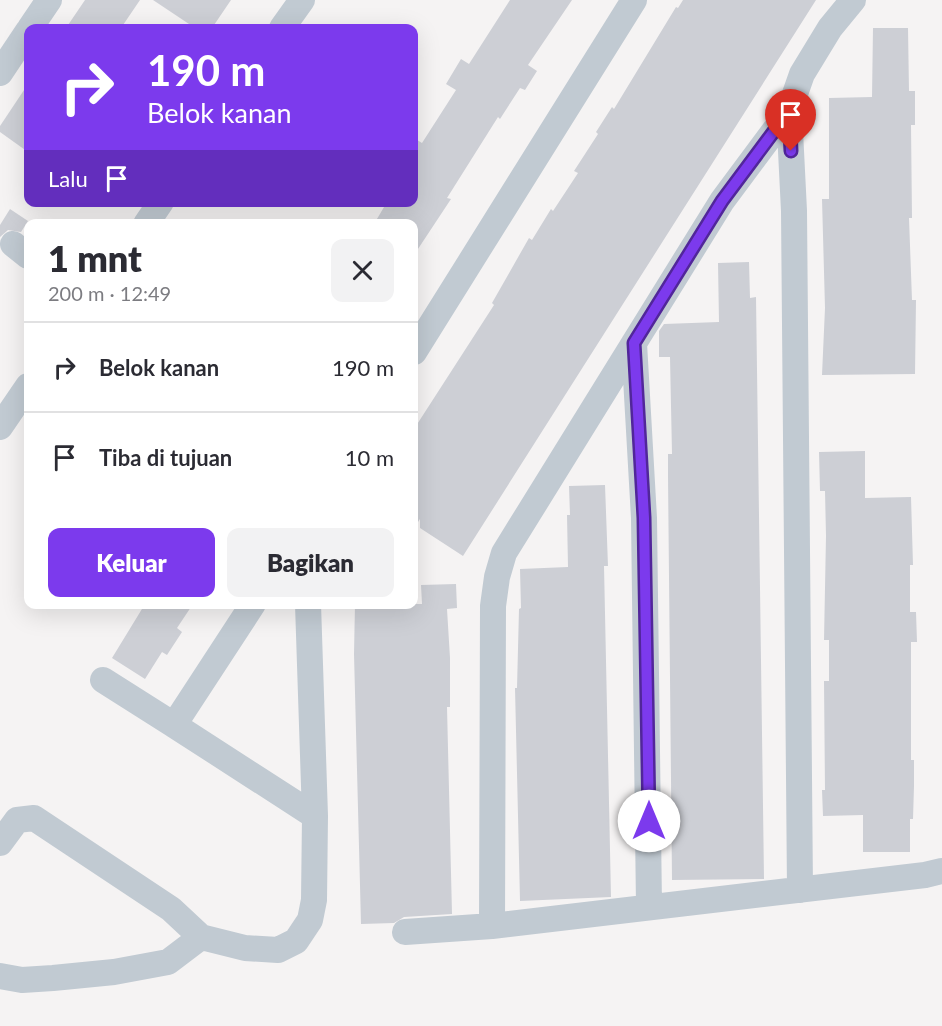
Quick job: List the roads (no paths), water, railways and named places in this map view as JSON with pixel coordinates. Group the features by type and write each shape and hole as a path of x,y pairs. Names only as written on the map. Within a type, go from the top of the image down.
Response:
{"street":[{"path":"33,24 50,0"},
{"path":"285,24 302,0"},
{"path":"418,346 634,0"},
{"path":"492,926 493,606 497,577 504,553 722,201 789,111 802,74 830,28 853,0"},
{"path":"0,73 24,37"},
{"path":"789,111 794,211 800,890"},
{"path":"634,343 644,518 649,906"},
{"path":"0,427 24,392"},
{"path":"174,725 250,609"},
{"path":"0,843 17,820 34,818 171,909 201,937 245,948 278,950 296,941 310,920 314,900 315,816 308,609"},
{"path":"103,680 315,816"},
{"path":"405,932 492,926 925,875 942,871"},
{"path":"0,976 22,980 53,978 114,972 168,962 201,937"}]}
